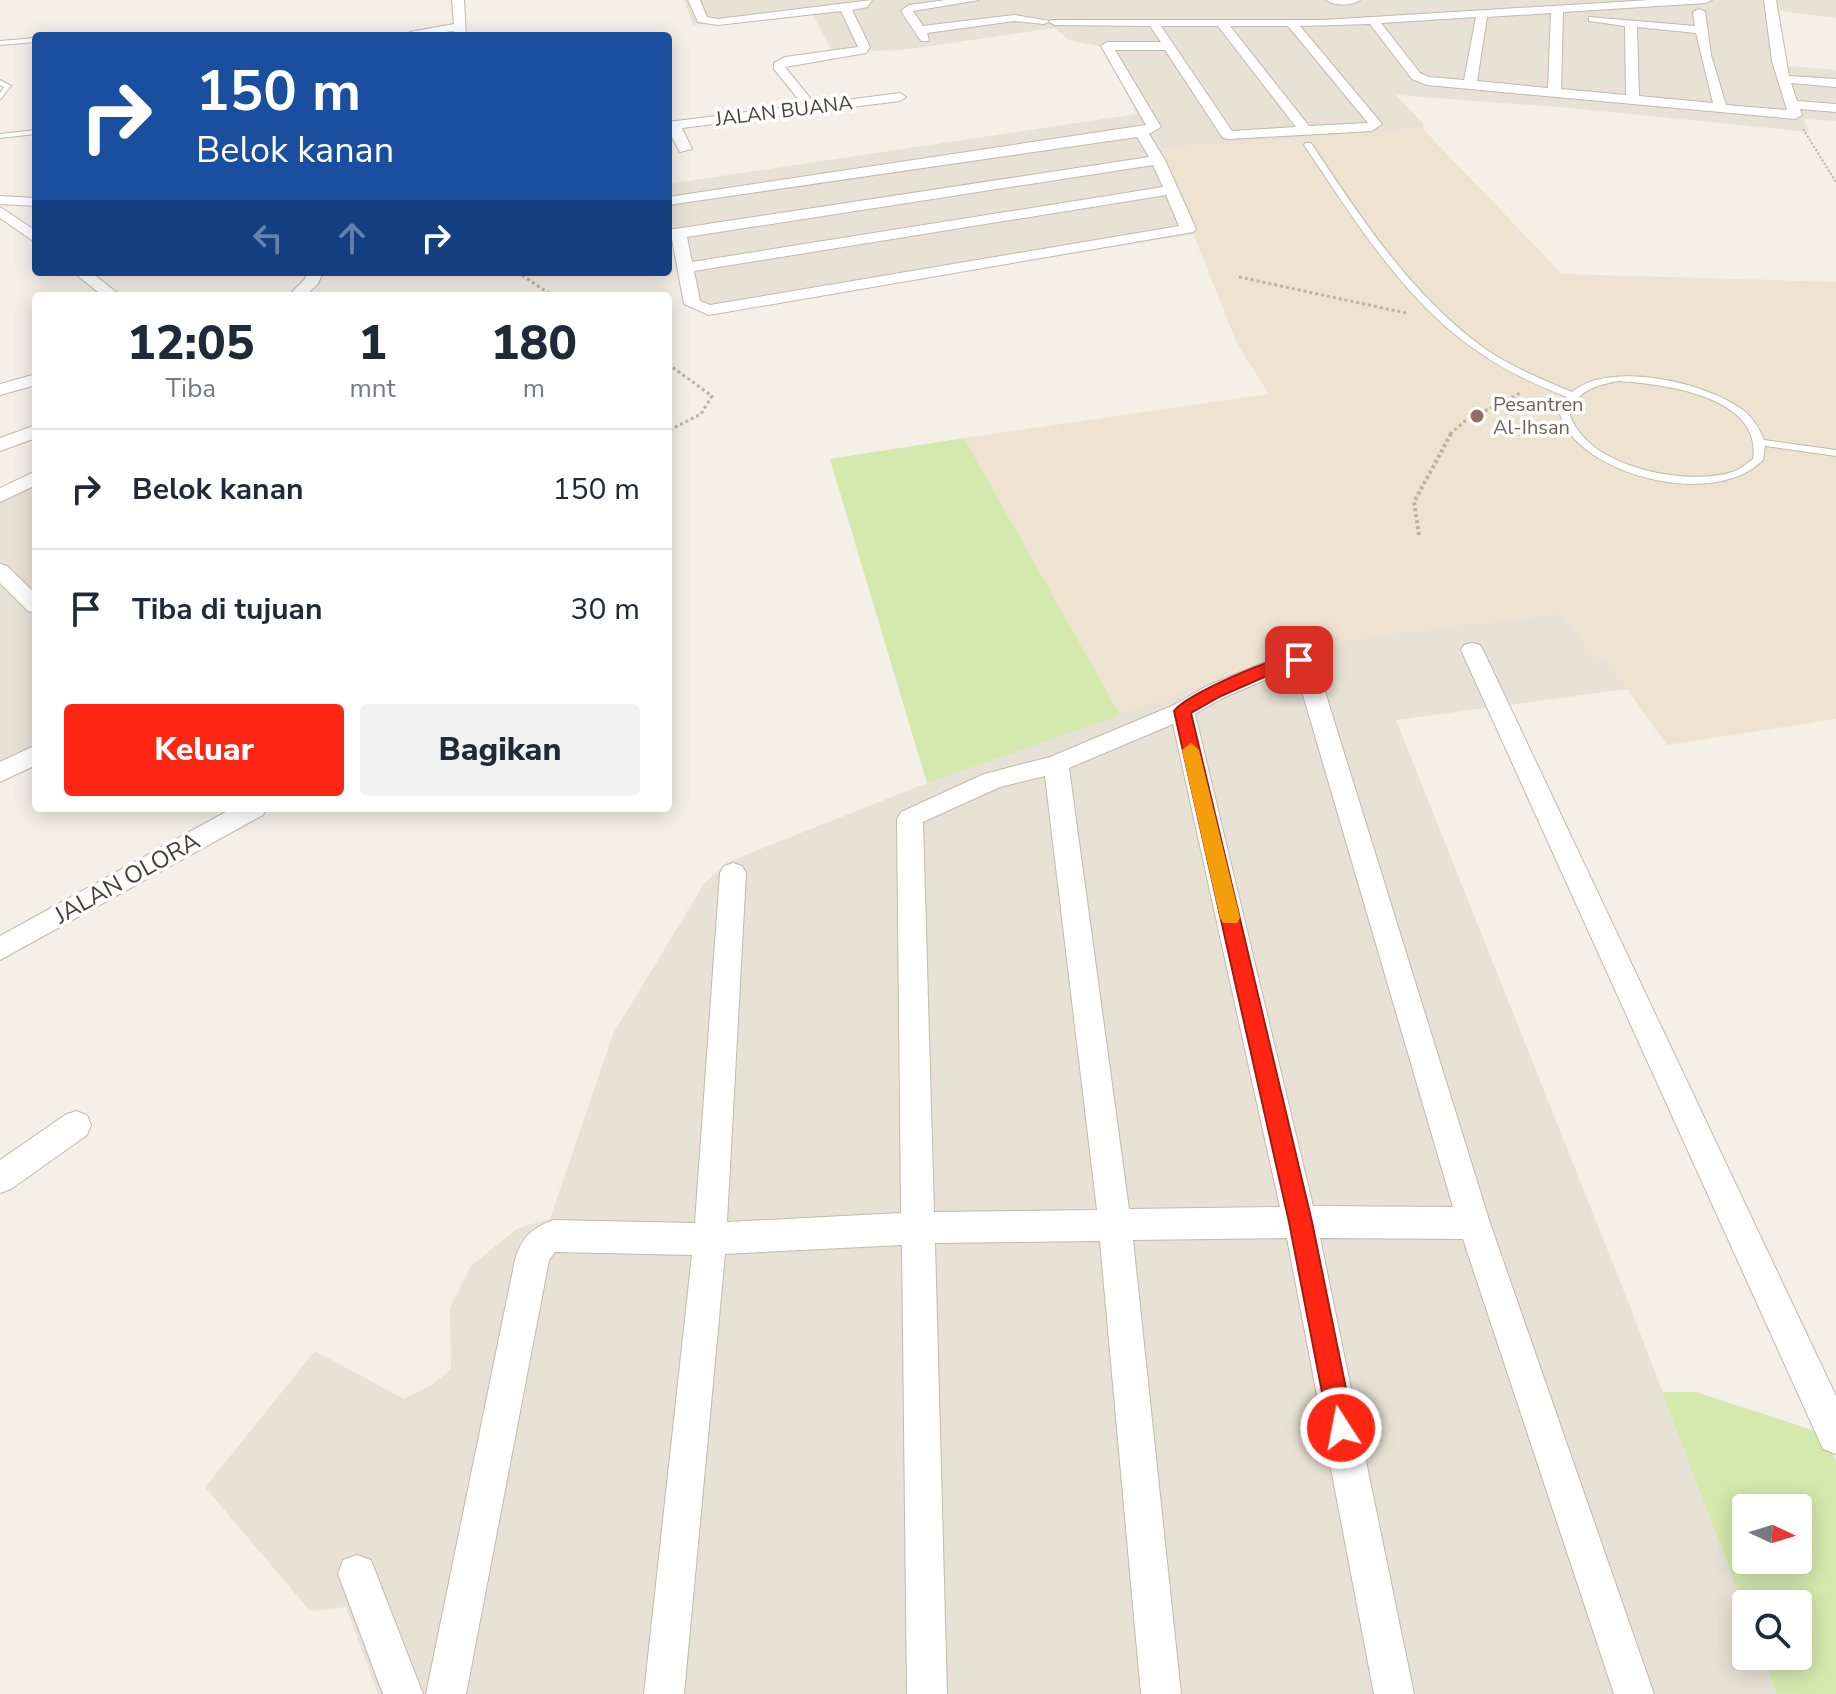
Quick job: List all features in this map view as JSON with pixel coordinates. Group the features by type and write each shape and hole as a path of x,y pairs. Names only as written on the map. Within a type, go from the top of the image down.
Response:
{"street":[{"path":"458,0 459,31"},
{"path":"694,0 702,20 800,6 863,5 866,0"},
{"path":"973,0 927,2 907,11 923,34 1014,18 1153,22 1183,17 1222,23 1291,23 1373,20 1482,7 1557,12 1701,30"},
{"path":"1332,0 1354,0"},
{"path":"1472,0 1482,7"},
{"path":"1541,0 1557,12 1706,0"},
{"path":"1770,0 1783,79 1794,110"},
{"path":"1697,1 1705,55 1721,108"},
{"path":"811,107 778,66 785,61 862,50 864,47 845,7"},
{"path":"1470,84 1482,7"},
{"path":"1553,92 1556,84 1557,12"},
{"path":"1373,20 1416,76 1427,81 1721,108 1836,108"},
{"path":"1153,22 1228,135 1307,138 1372,127 1375,124 1291,23"},
{"path":"1222,23 1307,138"},
{"path":"1631,23 1633,100"},
{"path":"672,200 1141,132 1154,127 1107,46 1170,46"},
{"path":"1783,79 1836,83"},
{"name":"JALAN BUANA","path":"672,126 900,97"},
{"path":"672,128 685,149"},
{"path":"1141,132 1158,160 1188,229 709,310 692,304 674,234 1158,160"},
{"path":"685,268 1172,190"},
{"path":"0,200 32,202"},
{"path":"0,211 32,235"},
{"path":"86,276 108,292"},
{"path":"300,292 314,276"},
{"path":"0,390 32,380"},
{"path":"0,445 32,433"},
{"path":"0,496 32,479"},
{"path":"0,571 32,602"},
{"path":"1472,650 1836,1436"},
{"path":"927,1694 910,819 993,780 1056,764 1182,711 1215,692 1290,660 1299,660 1307,669 1474,1223 1634,1694"},
{"path":"1182,711 1300,1222 1394,1694"},
{"path":"0,773 32,756"},
{"path":"1056,764 1115,1225 1161,1694"},
{"name":"JALAN OLORA","path":"0,949 247,812"},
{"path":"664,1694 710,1239 733,873"},
{"path":"0,1178 76,1125"},
{"path":"446,1694 535,1247 553,1236 710,1239 919,1228 1300,1222 1474,1223"},
{"path":"357,1574 403,1694"}],"lane":[{"path":"0,43 32,40"},
{"path":"0,82 8,86 0,98"},
{"path":"0,136 32,132"},
{"path":"1307,138 1389,264 1440,320 1538,384 1570,395"},
{"path":"1619,378 1655,380 1691,389 1725,404 1749,422 1760,442 1758,460 1739,474 1707,480 1668,478 1629,467 1595,451 1572,432 1564,412 1570,395 1590,384 1619,378"},
{"path":"1760,442 1836,453"}],"path":[{"path":"1794,110 1836,182"},
{"path":"523,276 547,292"},
{"path":"1239,277 1440,320"},
{"path":"672,367 712,396 702,414 672,429"},
{"path":"1419,535 1414,502 1451,433 1465,421 1538,384"}],"shaded area":[{"path":"684,0 1766,0 1777,65 1836,70 1836,121 1804,119 1809,132 1570,108 1396,95 1423,123 1423,129 1160,149 1194,234 702,312 687,303 672,244 672,183 1137,114 1103,47 1069,40 1054,28 903,50 832,52 812,13 693,25"},
{"path":"1777,0 1836,0 1836,18 1780,11"},
{"name":"Pesantren Al-Ihsan","path":"1423,129 1562,274 1836,282 1836,719 1667,745 1604,657 1595,658 1562,613 1363,637 1280,656 1120,715 964,438 1269,394 1237,344 1160,149"},
{"path":"32,474 32,747 0,764 0,491"},
{"path":"1562,613 1595,658 1604,657 1627,689 1396,720 1631,1309 1738,1590 1732,1590 1732,1670 1768,1670 1777,1694 378,1694 346,1607 310,1611 205,1487 315,1351 404,1399 433,1384 451,1369 450,1308 471,1266 518,1228 550,1219 613,1034 704,884 728,862 927,783 1280,656 1363,637"}],"green space":[{"path":"964,438 1120,715 927,783 830,459"},
{"path":"1662,1392 1696,1392 1824,1434 1836,1461 1836,1694 1777,1694 1768,1670 1812,1670 1812,1590 1738,1590"}],"slow traffic":[{"path":"1191,750 1230,918"}],"place":[{"name":"Pesantren Al-Ihsan","path":"1477,416"}],"route":[{"path":"1299,660 1290,660 1215,692 1182,711 1300,1222 1341,1428"}]}
